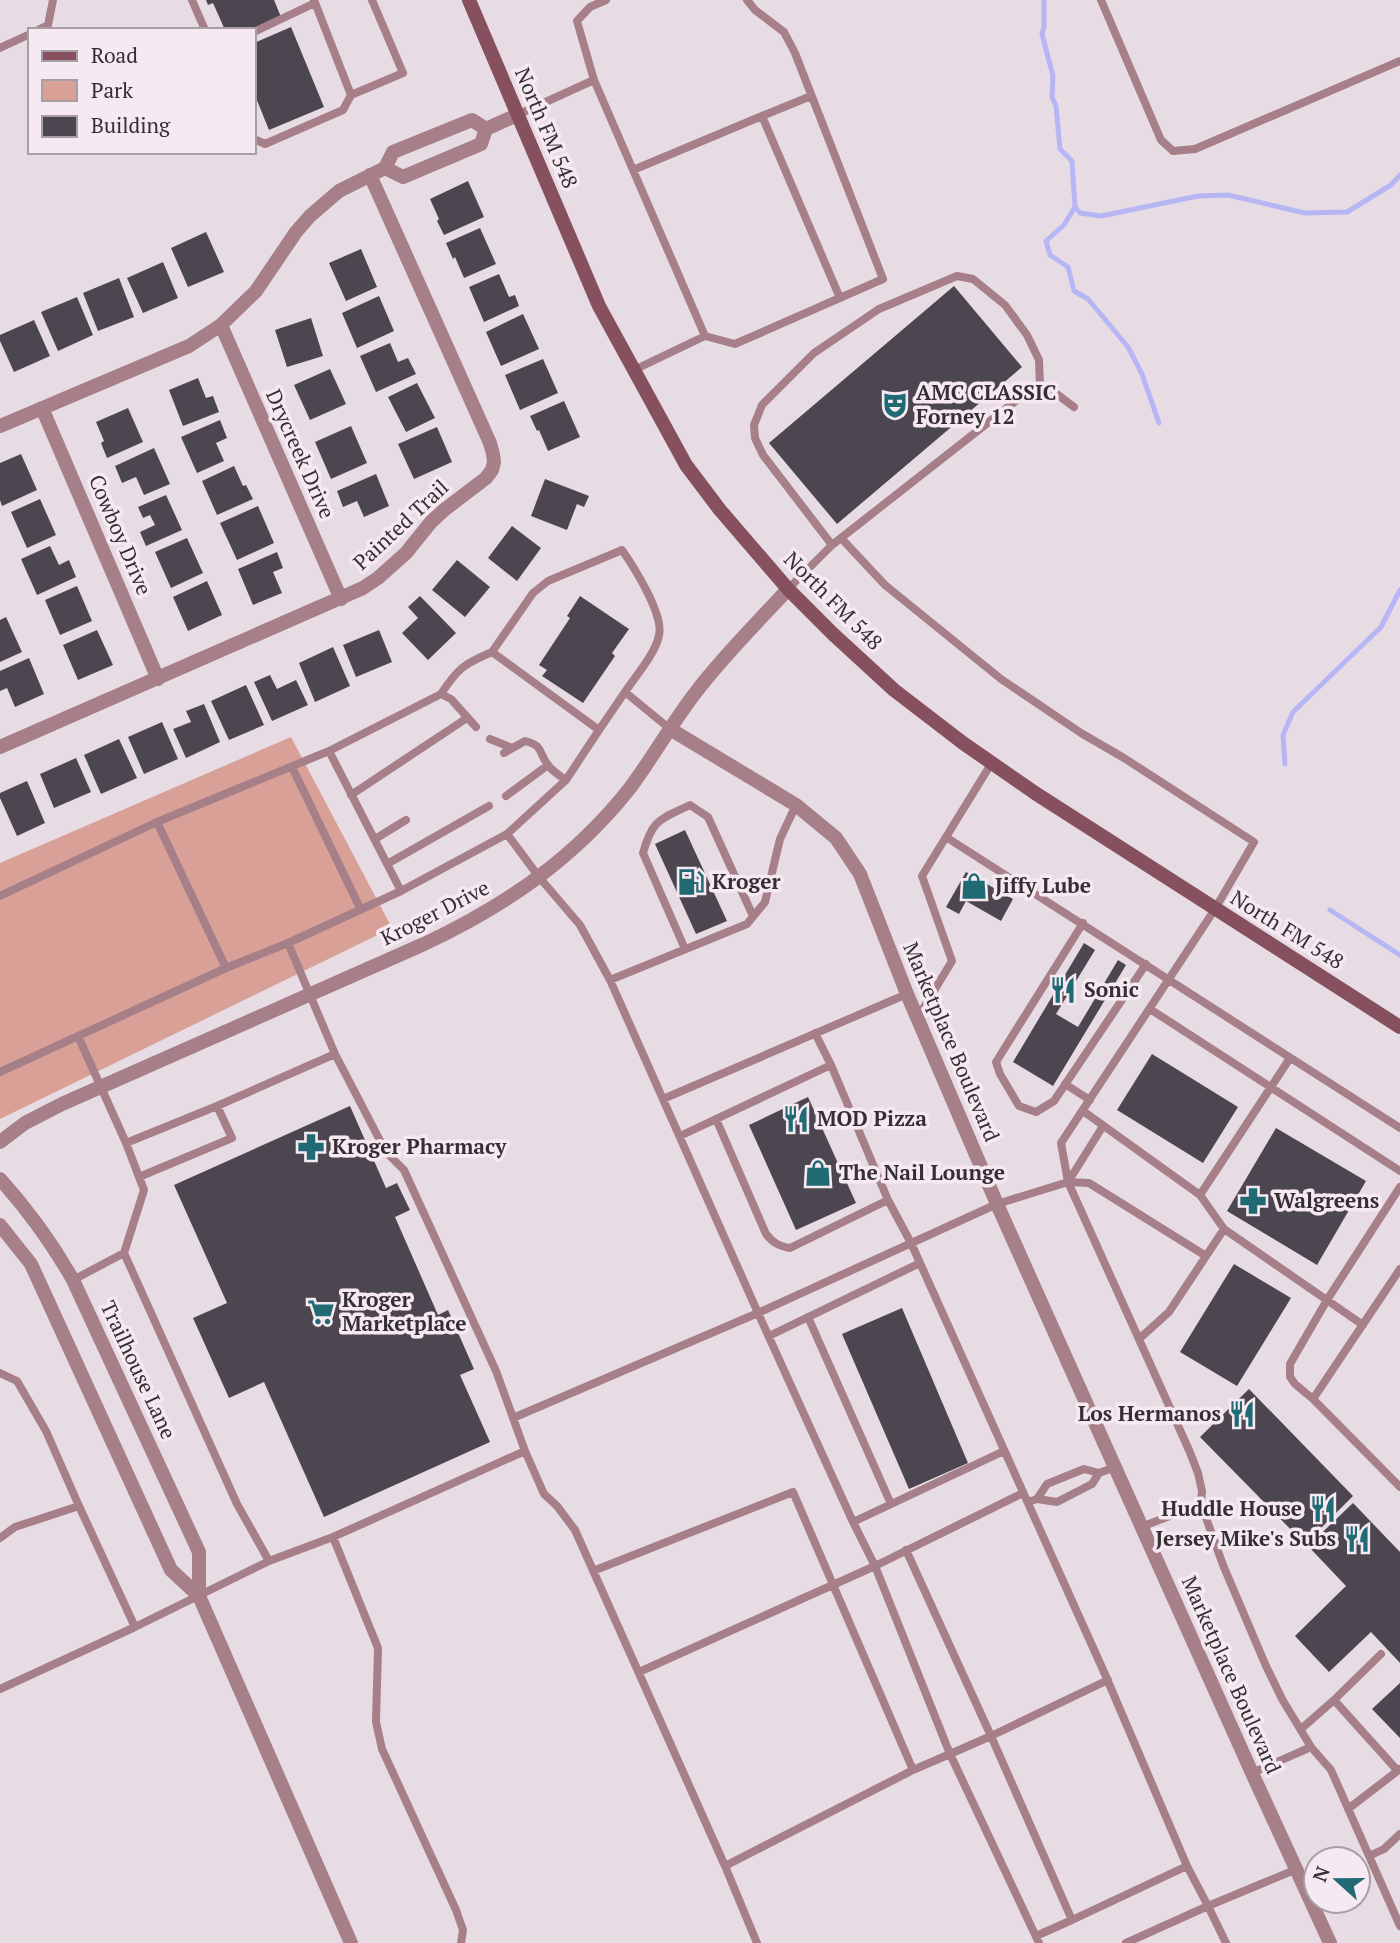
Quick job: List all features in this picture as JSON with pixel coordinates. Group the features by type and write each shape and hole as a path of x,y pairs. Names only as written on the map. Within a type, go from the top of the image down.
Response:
{"main road":[{"name":"North FM 548","path":"469,0 599,306 686,465 720,510 788,589 894,690 991,764 1400,1027"}],"street":[{"path":"386,168 403,177 481,144 486,129 517,115"},
{"path":"0,426 189,346 221,326 256,291 296,232 339,191 386,168 393,152 472,120 486,129"},
{"name":"Painted Trail","path":"0,747 363,588 391,567 444,510 486,478 492,470 494,463 490,443 370,175"},
{"name":"Drycreek Drive","path":"221,326 341,599"},
{"name":"Cowboy Drive","path":"42,408 158,679"},
{"name":"Kroger Drive","path":"0,1142 25,1123 62,1104 459,928 511,898 570,852 615,806 645,768 713,670 788,589"},
{"name":"Marketplace Boulevard","path":"670,729 796,805 836,838 860,874 906,993 997,1204 1251,1773 1330,1943"},
{"name":"Trailhouse Lane","path":"0,1179 31,1213 73,1280 198,1552 199,1596 351,1943"},
{"name":"Trailhouse Lane","path":"0,1225 31,1264 171,1570 199,1596"}],"lane":[{"path":"42,28 48,25 53,0"},
{"path":"192,0 204,28"},
{"path":"256,140 265,144 343,110 351,95 403,73 372,0"},
{"path":"606,0 590,7 577,21 594,80 705,336"},
{"path":"634,370 705,336 735,344 883,279 784,32 755,10 747,0"},
{"path":"1101,0 1161,140 1173,150 1195,149 1400,61"},
{"path":"256,31 315,2 351,95"},
{"path":"0,48 28,35"},
{"path":"517,115 594,80"},
{"path":"633,170 811,96"},
{"path":"762,116 840,298"},
{"path":"832,545 763,455 755,438 754,425 762,405 814,353 879,309 957,276 973,279 1005,305 1027,335 1039,360 1040,385"},
{"path":"788,589 832,545 1031,389 1040,385 1050,389 1074,407"},
{"path":"841,538 886,585 1001,679 1254,842 1215,909 1061,1143 1068,1182 1198,1473 1202,1491 1201,1504 1223,1565 1266,1666 1311,1747 1331,1770 1364,1845"},
{"path":"0,896 157,822 329,751 441,694 455,673 471,661 492,652 533,593 548,581 622,550 640,576 658,620 660,633 655,646 566,780 507,834 361,910 226,968 0,1072"},
{"path":"492,652 599,730"},
{"path":"625,692 670,729"},
{"path":"441,694 450,699 476,727"},
{"path":"351,794 467,718"},
{"path":"490,739 508,751 525,741 534,744 542,752 548,765 566,780"},
{"path":"329,751 401,891"},
{"path":"918,1017 952,961 922,876 991,764"},
{"path":"506,796 548,765"},
{"path":"292,767 361,910"},
{"path":"685,949 643,853 648,836 658,821 690,805 708,817 753,916"},
{"path":"610,980 747,924 765,901 780,839 796,805"},
{"path":"387,864 489,806"},
{"path":"375,839 406,820"},
{"path":"157,822 226,968"},
{"path":"507,834 580,925 610,980 875,1566 950,1754 1037,1940 1072,1920 1187,1866"},
{"path":"946,836 1400,1128"},
{"path":"1083,923 996,1062 1019,1106 1036,1112 1054,1101 1146,964"},
{"path":"288,943 335,1054 386,1152 404,1170 496,1371 544,1494 575,1530 757,1943"},
{"path":"663,1099 906,993"},
{"path":"1150,1009 1400,1171"},
{"path":"815,1033 888,1200 911,1243 1108,1680 1187,1866 1226,1943"},
{"path":"78,1036 144,1190 124,1253 237,1504 269,1562"},
{"path":"126,1143 335,1054"},
{"path":"1200,1195 1290,1058"},
{"path":"680,1136 831,1065"},
{"path":"1065,1083 1090,1100"},
{"path":"139,1177 232,1138 217,1106"},
{"path":"1083,1111 1200,1195 1224,1229 1363,1325"},
{"path":"716,1119 766,1234 780,1246 790,1248 888,1200"},
{"path":"1068,1182 1103,1126"},
{"path":"513,1418 758,1312 997,1204 1068,1182 1089,1183 1206,1256"},
{"path":"1400,1187 1327,1300 1290,1364 1290,1377 1295,1384 1400,1487"},
{"path":"1139,1339 1169,1312 1224,1229"},
{"path":"73,1280 124,1253"},
{"path":"769,1336 920,1263"},
{"path":"1313,1399 1400,1269"},
{"path":"808,1317 891,1504"},
{"path":"0,1373 17,1381 46,1431 135,1627"},
{"path":"0,1689 269,1562 333,1537 525,1451"},
{"path":"853,1522 1004,1451"},
{"path":"1037,1499 1047,1484 1084,1469 1099,1473 1115,1467"},
{"path":"1028,1502 1037,1499 1057,1502 1092,1484 1099,1473"},
{"path":"593,1571 793,1492 913,1770"},
{"path":"639,1672 875,1566 1023,1493"},
{"path":"1141,1527 1201,1504"},
{"path":"0,1538 15,1527 79,1506"},
{"path":"333,1537 378,1648 376,1722 382,1749 456,1910 463,1930 461,1943"},
{"path":"906,1550 1072,1920"},
{"path":"1301,1729 1381,1654"},
{"path":"725,1866 913,1770 1108,1680"},
{"path":"1334,1700 1399,1769 1348,1809"},
{"path":"1251,1773 1311,1747"},
{"path":"1372,1855 1384,1849 1400,1834"},
{"path":"1372,1863 1400,1926"},
{"path":"1126,1943 1297,1869"}],"green space":[{"path":"291,737 392,928 0,1119 0,863"}],"building":[{"path":"206,0 274,0 281,17 256,28 224,28 213,3 208,5"},
{"path":"291,27 324,107 269,130 256,98 256,42"},
{"path":"468,181 484,217 444,235 430,199"},
{"path":"480,228 496,264 464,278 446,243"},
{"path":"206,232 224,272 188,287 171,248"},
{"path":"361,249 377,287 346,301 329,263"},
{"path":"163,262 178,298 143,313 127,278"},
{"path":"499,274 509,297 515,295 519,306 484,322 469,287"},
{"path":"119,278 134,317 98,331 83,293"},
{"name":"AMC CLASSIC Forney 12","path":"954,286 1022,367 837,524 769,443"},
{"path":"379,296 394,331 357,348 342,313"},
{"path":"77,297 93,335 58,351 41,312"},
{"path":"523,314 539,349 501,366 486,332"},
{"path":"311,318 323,356 287,367 275,330"},
{"path":"34,320 50,356 14,372 0,341 0,335"},
{"path":"390,343 398,362 408,358 416,374 376,392 360,356"},
{"path":"543,359 558,393 520,410 505,375"},
{"path":"330,369 346,404 310,420 294,385"},
{"path":"198,378 206,398 213,396 219,412 183,426 169,390"},
{"path":"417,383 435,418 406,432 388,397"},
{"path":"564,401 580,437 548,451 530,416"},
{"path":"128,408 143,442 107,458 96,422"},
{"path":"220,420 227,438 216,443 224,461 197,473 181,437"},
{"path":"351,426 367,463 331,479 315,442"},
{"path":"437,427 452,462 414,479 398,444"},
{"path":"154,448 170,484 144,495 136,477 122,483 115,466"},
{"path":"21,454 37,490 2,506 0,463"},
{"path":"234,466 243,486 246,485 253,499 217,515 202,481"},
{"path":"376,474 389,506 364,517 357,501 343,507 337,491"},
{"path":"545,479 589,496 584,507 577,504 567,530 531,516"},
{"path":"166,495 182,530 146,546 140,532 155,525 150,515 143,518 138,507"},
{"path":"40,499 56,535 27,548 11,512"},
{"path":"258,506 274,543 237,560 220,523"},
{"path":"512,526 541,548 517,581 488,558"},
{"path":"187,538 203,573 171,588 155,552"},
{"path":"50,546 59,565 69,560 76,577 37,595 21,559"},
{"path":"277,552 283,568 273,572 282,593 253,605 238,569"},
{"path":"457,560 490,587 465,617 432,590"},
{"path":"207,581 222,615 188,631 173,597"},
{"path":"77,586 92,621 60,635 45,600"},
{"path":"420,596 456,633 428,660 402,633 418,618 408,607"},
{"path":"580,596 629,629 612,653 615,656 583,703 542,676 547,670 539,665 570,618 567,616"},
{"path":"6,617 22,652 0,662 0,620"},
{"path":"97,630 113,665 78,680 63,645"},
{"path":"379,630 392,662 356,677 343,645"},
{"path":"333,647 350,686 315,702 299,663"},
{"path":"29,658 44,694 15,707 7,688 0,691 0,671"},
{"path":"270,675 277,689 296,680 308,705 272,721 254,682"},
{"path":"246,685 264,725 229,740 211,701"},
{"path":"204,704 220,742 186,758 173,729 191,722 186,711"},
{"path":"162,722 178,759 144,774 128,737"},
{"path":"119,739 137,778 101,794 84,755"},
{"path":"76,758 91,792 54,808 40,774"},
{"path":"27,781 45,823 17,836 0,793"},
{"name":"Kroger","path":"685,830 727,921 696,934 655,844"},
{"name":"Jiffy Lube","path":"966,872 1013,899 1001,921 966,901 959,914 946,907"},
{"name":"Sonic","path":"1084,943 1095,950 1056,1014 1078,1027 1118,960 1126,965 1053,1086 1013,1062"},
{"path":"1152,1054 1238,1107 1203,1163 1117,1110"},
{"path":"808,1097 856,1203 796,1230 749,1125"},
{"name":"Kroger Marketplace","path":"350,1106 386,1188 397,1183 410,1210 395,1217 438,1315 448,1310 474,1369 460,1375 490,1442 324,1517 264,1382 229,1398 193,1318 227,1303 174,1185"},
{"name":"Walgreens","path":"1276,1128 1366,1181 1317,1265 1227,1211"},
{"path":"1234,1264 1291,1298 1237,1386 1180,1352"},
{"path":"902,1308 968,1463 909,1489 842,1334"},
{"path":"1249,1389 1353,1496 1305,1544 1200,1437"},
{"path":"1353,1503 1400,1552 1400,1663 1371,1632 1329,1672 1295,1636 1346,1586 1308,1546"},
{"path":"1400,1683 1400,1738 1372,1709"}],"waterway":[{"path":"1044,0 1042,34 1053,76 1052,97 1056,106 1060,149 1072,161 1075,207 1080,213 1101,216 1198,196 1228,195 1305,213 1347,212 1391,185 1400,175"},
{"path":"1075,207 1064,225 1046,241 1050,255 1068,267 1074,291 1088,299 1128,347 1142,374 1159,423"},
{"path":"1285,764 1283,735 1293,712 1381,627 1400,590"},
{"path":"1330,910 1400,955"}],"place":[{"name":"AMC CLASSIC Forney 12","path":"895,405"},
{"name":"Kroger","path":"691,882"},
{"name":"Jiffy Lube","path":"974,886"},
{"name":"Sonic","path":"1063,990"},
{"name":"MOD Pizza","path":"796,1119"},
{"name":"Kroger Pharmacy","path":"311,1147"},
{"name":"The Nail Lounge","path":"818,1173"},
{"name":"Walgreens","path":"1253,1201"},
{"name":"Kroger Marketplace","path":"321,1312"},
{"name":"Los Hermanos","path":"1242,1414"},
{"name":"Huddle House","path":"1323,1509"},
{"name":"Jersey Mike's Subs","path":"1357,1539"}]}
